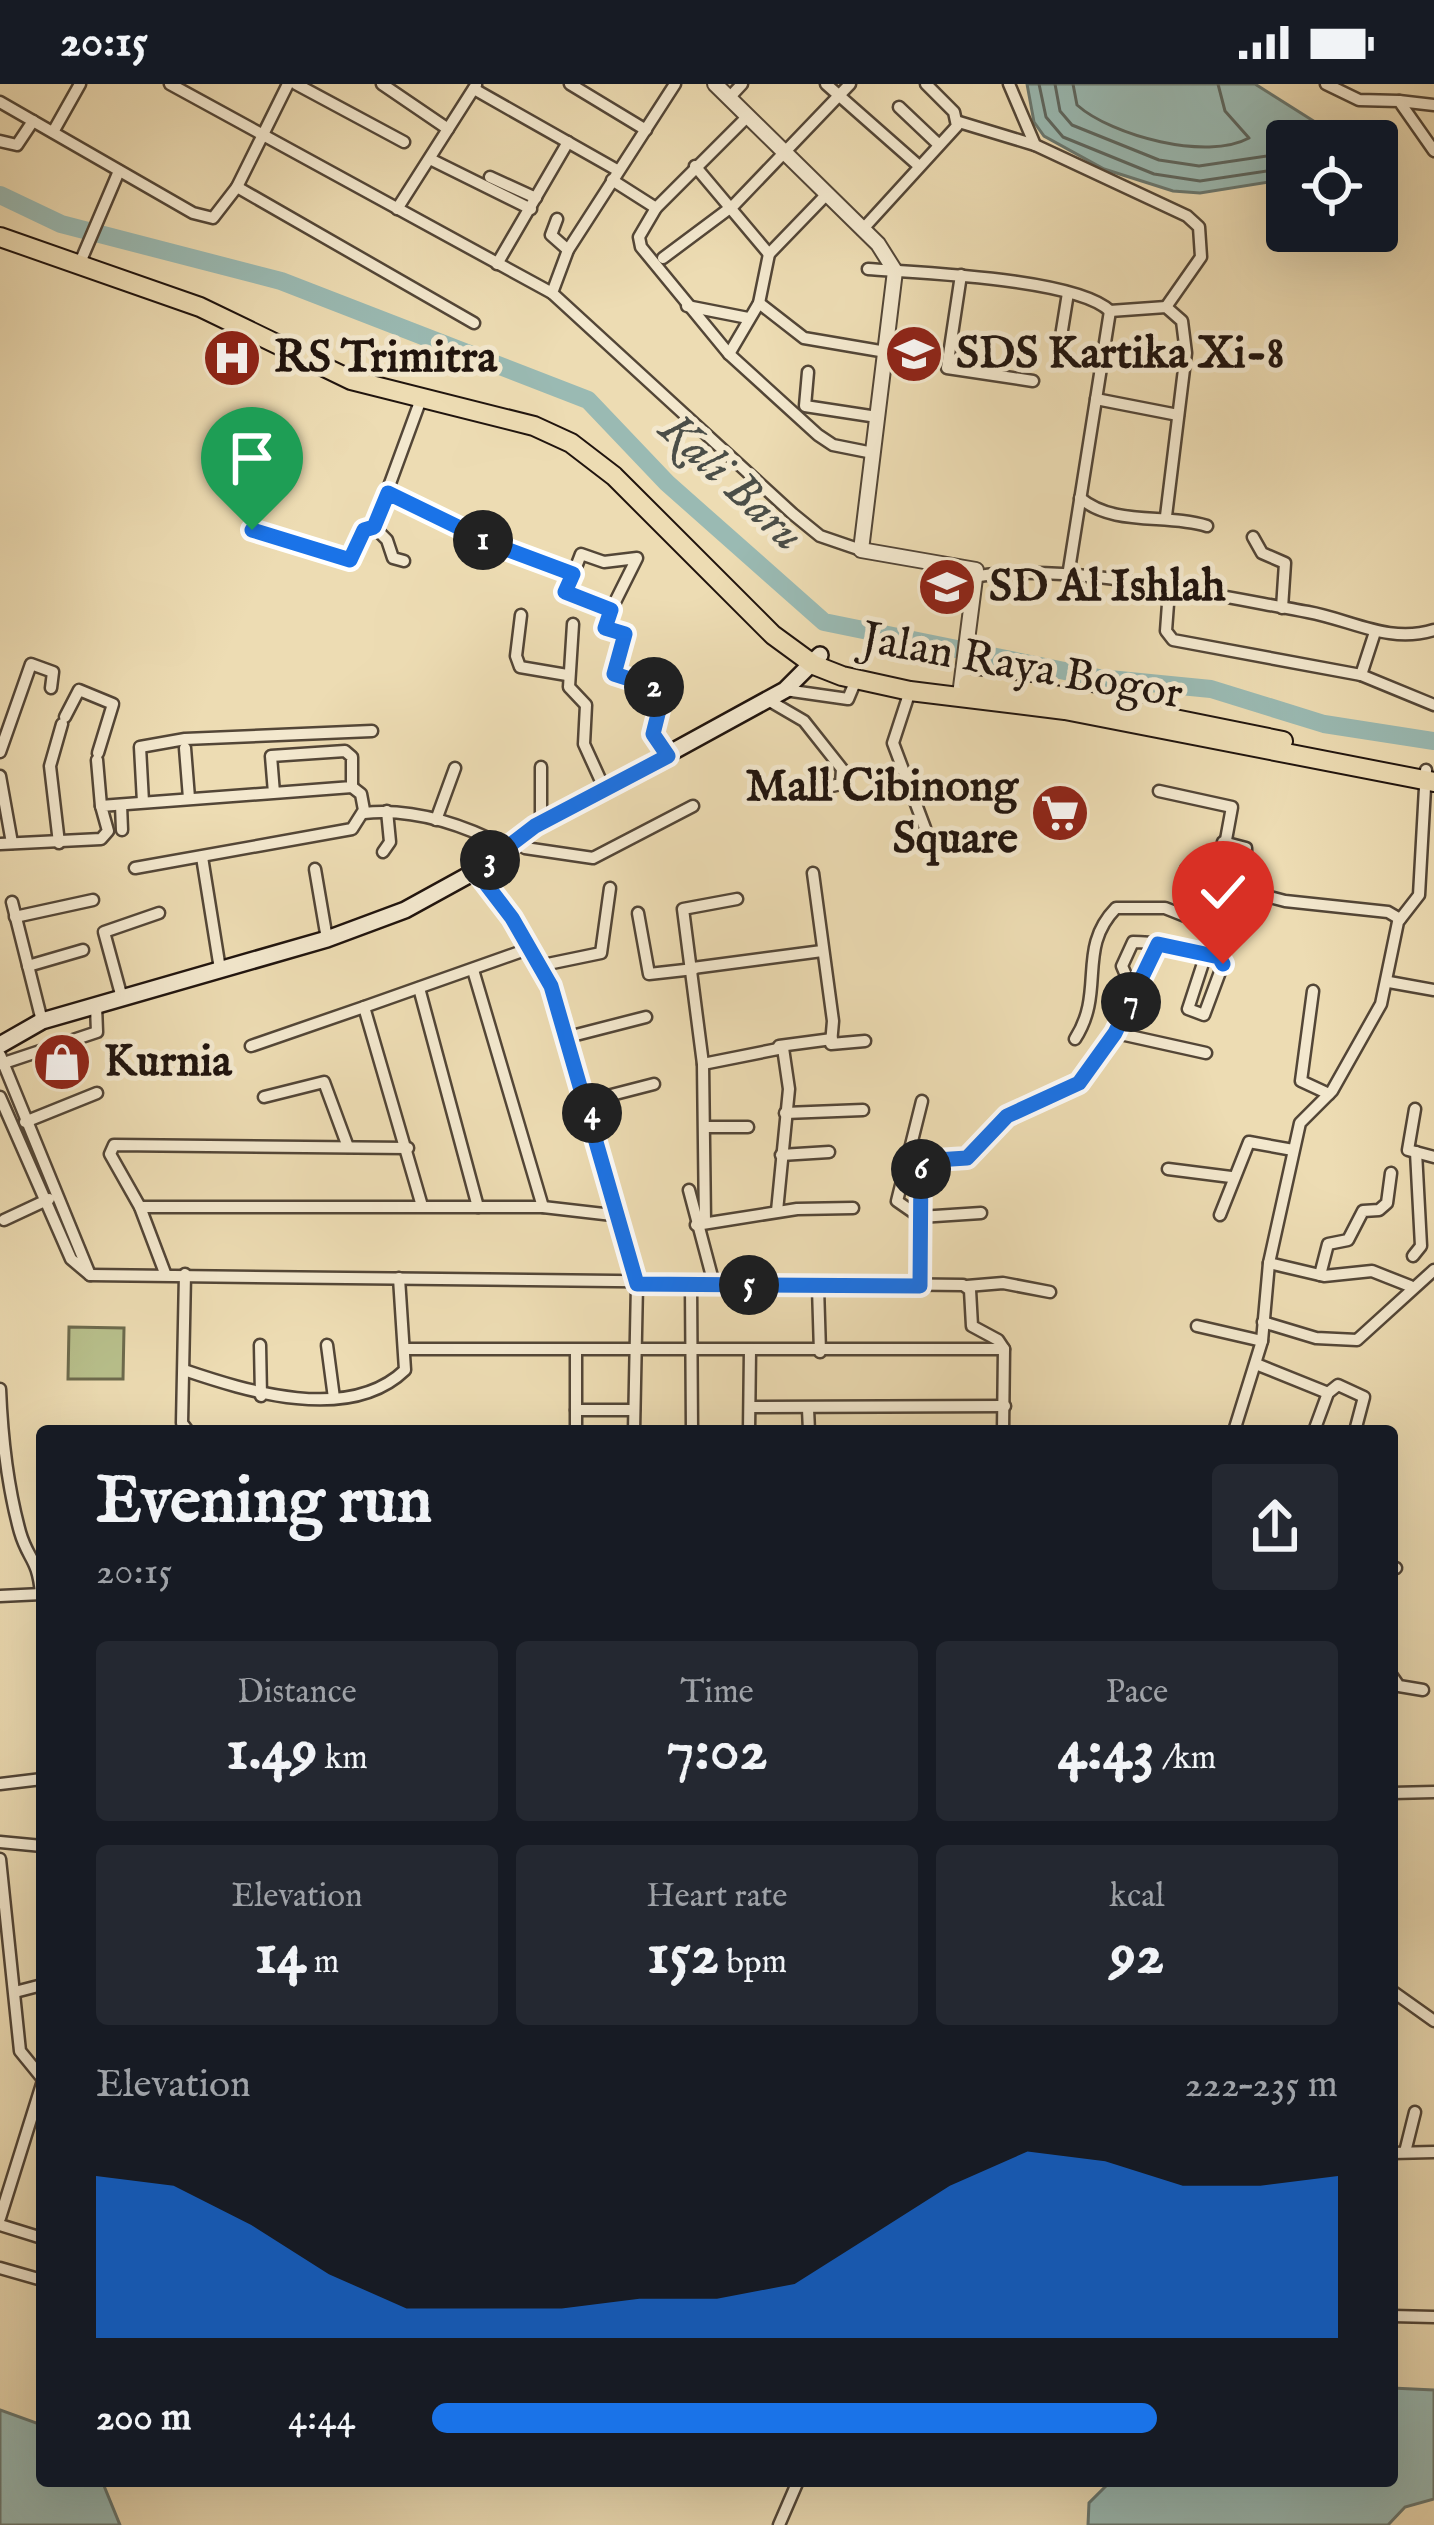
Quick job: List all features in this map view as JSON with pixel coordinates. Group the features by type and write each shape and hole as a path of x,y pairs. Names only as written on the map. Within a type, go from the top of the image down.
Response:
{"highway":[{"name":"Jalan Raya Bogor","path":"0,224 199,294 351,380 520,422 571,443 614,476 773,635 856,680 910,691 961,689"},
{"name":"Jalan Raya Bogor","path":"0,237 83,254"},
{"name":"Jalan Raya Bogor","path":"287,344 387,379 496,404 577,435 621,469 817,660 1430,776"}],"main road":[{"path":"0,1045 42,1022 327,939 405,910 476,871 541,823 785,690 817,660"}],"street":[{"path":"53,132 80,84"},
{"path":"170,84 552,293 820,536 861,550 956,562 979,576 1006,570 1068,576 1282,608 1375,632 1404,636 1434,630"},
{"path":"0,102 208,218 218,217 237,187 289,84 404,142"},
{"path":"382,84 448,129"},
{"path":"570,84 646,130"},
{"path":"552,293 568,250 675,84"},
{"path":"715,84 862,230 895,271 861,550"},
{"path":"729,98 742,84"},
{"path":"826,84 919,166"},
{"path":"663,258 734,206 850,84"},
{"path":"926,84 958,122 1035,145 1195,221 1202,236 1201,256 1166,308"},
{"path":"1009,84 1035,145"},
{"path":"1325,84 1359,100 1434,105"},
{"path":"397,209 475,87 568,142 656,208"},
{"path":"1399,100 1434,151"},
{"path":"899,106 938,144"},
{"path":"746,118 656,208 639,241 685,306 729,354 833,445 873,453"},
{"path":"0,141 17,145 33,121"},
{"path":"862,230 958,122"},
{"path":"496,264 568,142"},
{"path":"430,159 533,204"},
{"path":"695,166 734,206 770,254"},
{"path":"83,254 119,171"},
{"path":"490,177 533,204"},
{"path":"237,187 474,323"},
{"path":"729,354 758,303 770,254 826,195"},
{"path":"557,218 551,235 568,250"},
{"path":"868,269 961,275 1097,300 1110,311 1166,308 1181,317 1186,344 1166,516"},
{"path":"961,275 946,368 1033,381"},
{"path":"1057,361 1068,293"},
{"path":"758,303 804,338 886,352"},
{"path":"685,306 748,318"},
{"path":"1068,576 1110,311"},
{"path":"808,372 806,406 877,417"},
{"path":"374,527 421,399"},
{"path":"1096,399 1178,415"},
{"path":"388,493 479,538 573,574"},
{"path":"1080,498 1118,515 1166,516 1207,526"},
{"path":"252,530 347,561 364,530 374,527"},
{"path":"374,527 387,540 393,558 404,561"},
{"path":"1253,537 1262,553 1285,563 1282,608"},
{"path":"611,610 565,592 581,554 604,562 638,558 605,628 625,634 614,674 664,690 653,734 668,756"},
{"path":"961,689 979,576"},
{"path":"1168,590 1166,631 1172,640 1361,675 1434,705"},
{"path":"521,615 516,656 520,667 567,675"},
{"path":"573,624 567,675 573,694 586,705 584,744 605,790"},
{"path":"1361,675 1375,632"},
{"path":"0,752 27,669 35,663 53,672 51,688"},
{"path":"785,690 848,699 856,680"},
{"path":"21,691 51,688 75,696"},
{"path":"0,781 6,843 59,843 101,839 108,831 97,757 113,704 83,690 63,720 50,766 59,843"},
{"path":"910,691 893,742 925,828"},
{"path":"768,700 804,721 842,770 841,784 790,795"},
{"path":"143,802 139,748 185,740 372,731"},
{"path":"269,736 274,793"},
{"path":"185,748 189,799"},
{"path":"271,756 345,751 353,762 352,787"},
{"path":"541,766 541,823"},
{"path":"436,820 455,768"},
{"path":"1236,1425 1262,1341 1269,1263 1293,1150 1305,1113 1329,1094 1389,982 1400,919 1421,886 1430,776"},
{"path":"101,806 352,787 361,794 364,813"},
{"path":"1075,1040 1089,1015 1094,934 1116,908 1165,908 1214,928 1230,806 1159,791"},
{"path":"121,805 122,830"},
{"path":"135,868 273,840 347,831 364,813 387,811 436,820 524,848 593,857 693,806"},
{"path":"382,852 390,842 387,811"},
{"path":"1223,842 1246,848 1247,890 1285,902 1388,912 1400,919"},
{"path":"202,856 220,969"},
{"path":"315,869 327,939"},
{"path":"1186,869 1219,874"},
{"path":"476,871 542,965 588,1100 637,1284 634,1425"},
{"path":"813,873 832,1039 835,1046 865,1041"},
{"path":"542,965 602,953 610,888"},
{"path":"700,1224 703,1064 683,908 737,899"},
{"path":"14,917 93,900"},
{"path":"12,902 42,1022"},
{"path":"122,998 104,932 158,913"},
{"path":"638,913 649,974 822,951"},
{"path":"1134,994 1123,957 1133,942 1206,954 1223,964 1203,1016 1188,1010 1206,954"},
{"path":"915,1162 974,1154 1007,1116 1079,1083 1115,1033 1158,944"},
{"path":"251,1046 530,948"},
{"path":"28,966 83,950"},
{"path":"473,970 543,1207"},
{"path":"1389,982 1434,990"},
{"path":"419,988 478,1207"},
{"path":"1313,991 1301,1082 1329,1094"},
{"path":"51,1197 1,1059 97,1032 96,1006"},
{"path":"364,1006 422,1206"},
{"path":"568,1037 646,1017"},
{"path":"1115,1033 1206,1053"},
{"path":"703,1064 832,1039"},
{"path":"777,1211 789,1089 779,1046"},
{"path":"264,1097 324,1082 348,1148"},
{"path":"588,1100 654,1084"},
{"path":"25,1122 97,1093"},
{"path":"0,1096 90,1275 818,1287 1003,1283 1050,1292"},
{"path":"920,1286 915,1162 922,1101"},
{"path":"1415,1109 1408,1149 1434,1157"},
{"path":"785,1113 863,1111"},
{"path":"705,1127 748,1127"},
{"path":"1220,1215 1231,1177 1242,1168 1251,1141 1293,1150"},
{"path":"165,1273 111,1147 408,1148"},
{"path":"781,1155 829,1152"},
{"path":"1413,1256 1421,1246 1416,1152"},
{"path":"915,1162 896,1198 920,1217 981,1214"},
{"path":"1168,1168 1231,1177"},
{"path":"1320,1275 1328,1244 1348,1240 1364,1210 1379,1210 1387,1203 1391,1173"},
{"path":"689,1190 714,1284"},
{"path":"4,1220 51,1197"},
{"path":"140,1207 543,1207 621,1216"},
{"path":"700,1224 777,1211 853,1208"},
{"path":"1269,1263 1320,1275 1372,1271 1410,1286"},
{"path":"1263,1322 1316,1338 1357,1340 1410,1286 1434,1270"},
{"path":"184,1425 185,1274"},
{"path":"184,1370 261,1396 334,1398 397,1377 405,1370 407,1349 399,1278"},
{"path":"691,1285 692,1425"},
{"path":"967,1286 972,1326 998,1340 1004,1349 1004,1425"},
{"path":"818,1287 820,1352"},
{"path":"1197,1326 1262,1341"},
{"path":"260,1345 261,1396"},
{"path":"327,1345 334,1398"},
{"path":"407,1349 1004,1349"},
{"path":"749,1425 750,1350"},
{"path":"576,1352 576,1425"},
{"path":"1256,1364 1328,1393"},
{"path":"1316,1425 1328,1393 1338,1385 1364,1397 1357,1425"},
{"path":"0,1389 2,1451 21,1535 36,1552"},
{"path":"750,1407 1005,1406"},
{"path":"808,1409 809,1425"},
{"path":"576,1410 634,1410"},
{"path":"0,1596 36,1594"},
{"path":"1398,1684 1423,1690"},
{"path":"0,1784 36,1780"},
{"path":"1398,1793 1434,1792"},
{"path":"0,1842 36,1845"},
{"path":"0,1859 20,2051 36,2073"},
{"path":"0,1996 16,1996 36,1988"},
{"path":"1398,1995 1434,2021"},
{"path":"36,2105 0,2222 36,2236"},
{"path":"1415,2112 1398,2153 1434,2152"},
{"path":"27,2140 36,2143"},
{"path":"0,2268 36,2278"},
{"path":"1398,2316 1434,2317"},
{"path":"779,2525 795,2487"}],"green space":[{"path":"69,1327 124,1328 123,1379 68,1379"}],"water":[{"path":"1027,84 1255,84 1312,120 1266,120 1266,182 1200,193 1173,191 1104,169 1044,136 1034,122"},
{"path":"1398,2388 1434,2390 1434,2499 1405,2507 1388,2525 1088,2525 1089,2503 1105,2487 1398,2487"},
{"path":"0,2410 36,2423 36,2487 104,2487 120,2525 0,2525"}],"waterway":[{"name":"Kali Baru","path":"0,195 61,224 281,281 588,400 667,483 824,622 1099,678 1211,689 1324,724 1434,741"}],"place":[{"name":"SDS Kartika Xi-8","path":"914,354"},
{"name":"RS Trimitra","path":"232,358"},
{"name":"SD Al Ishlah","path":"947,587"},
{"name":"Mall Cibinong Square","path":"1060,813"},
{"name":"Kurnia","path":"62,1062"}],"route":[{"path":"252,530 347,561 364,530 374,527 388,493 446,524 573,574 565,592 611,610 605,628 625,634 614,674 664,690 653,734 668,756 535,826 476,871 512,918 551,986 588,1100 637,1284 920,1286 921,1161 967,1158 1007,1116 1079,1083 1115,1033 1158,944 1219,957 1223,964"}]}
